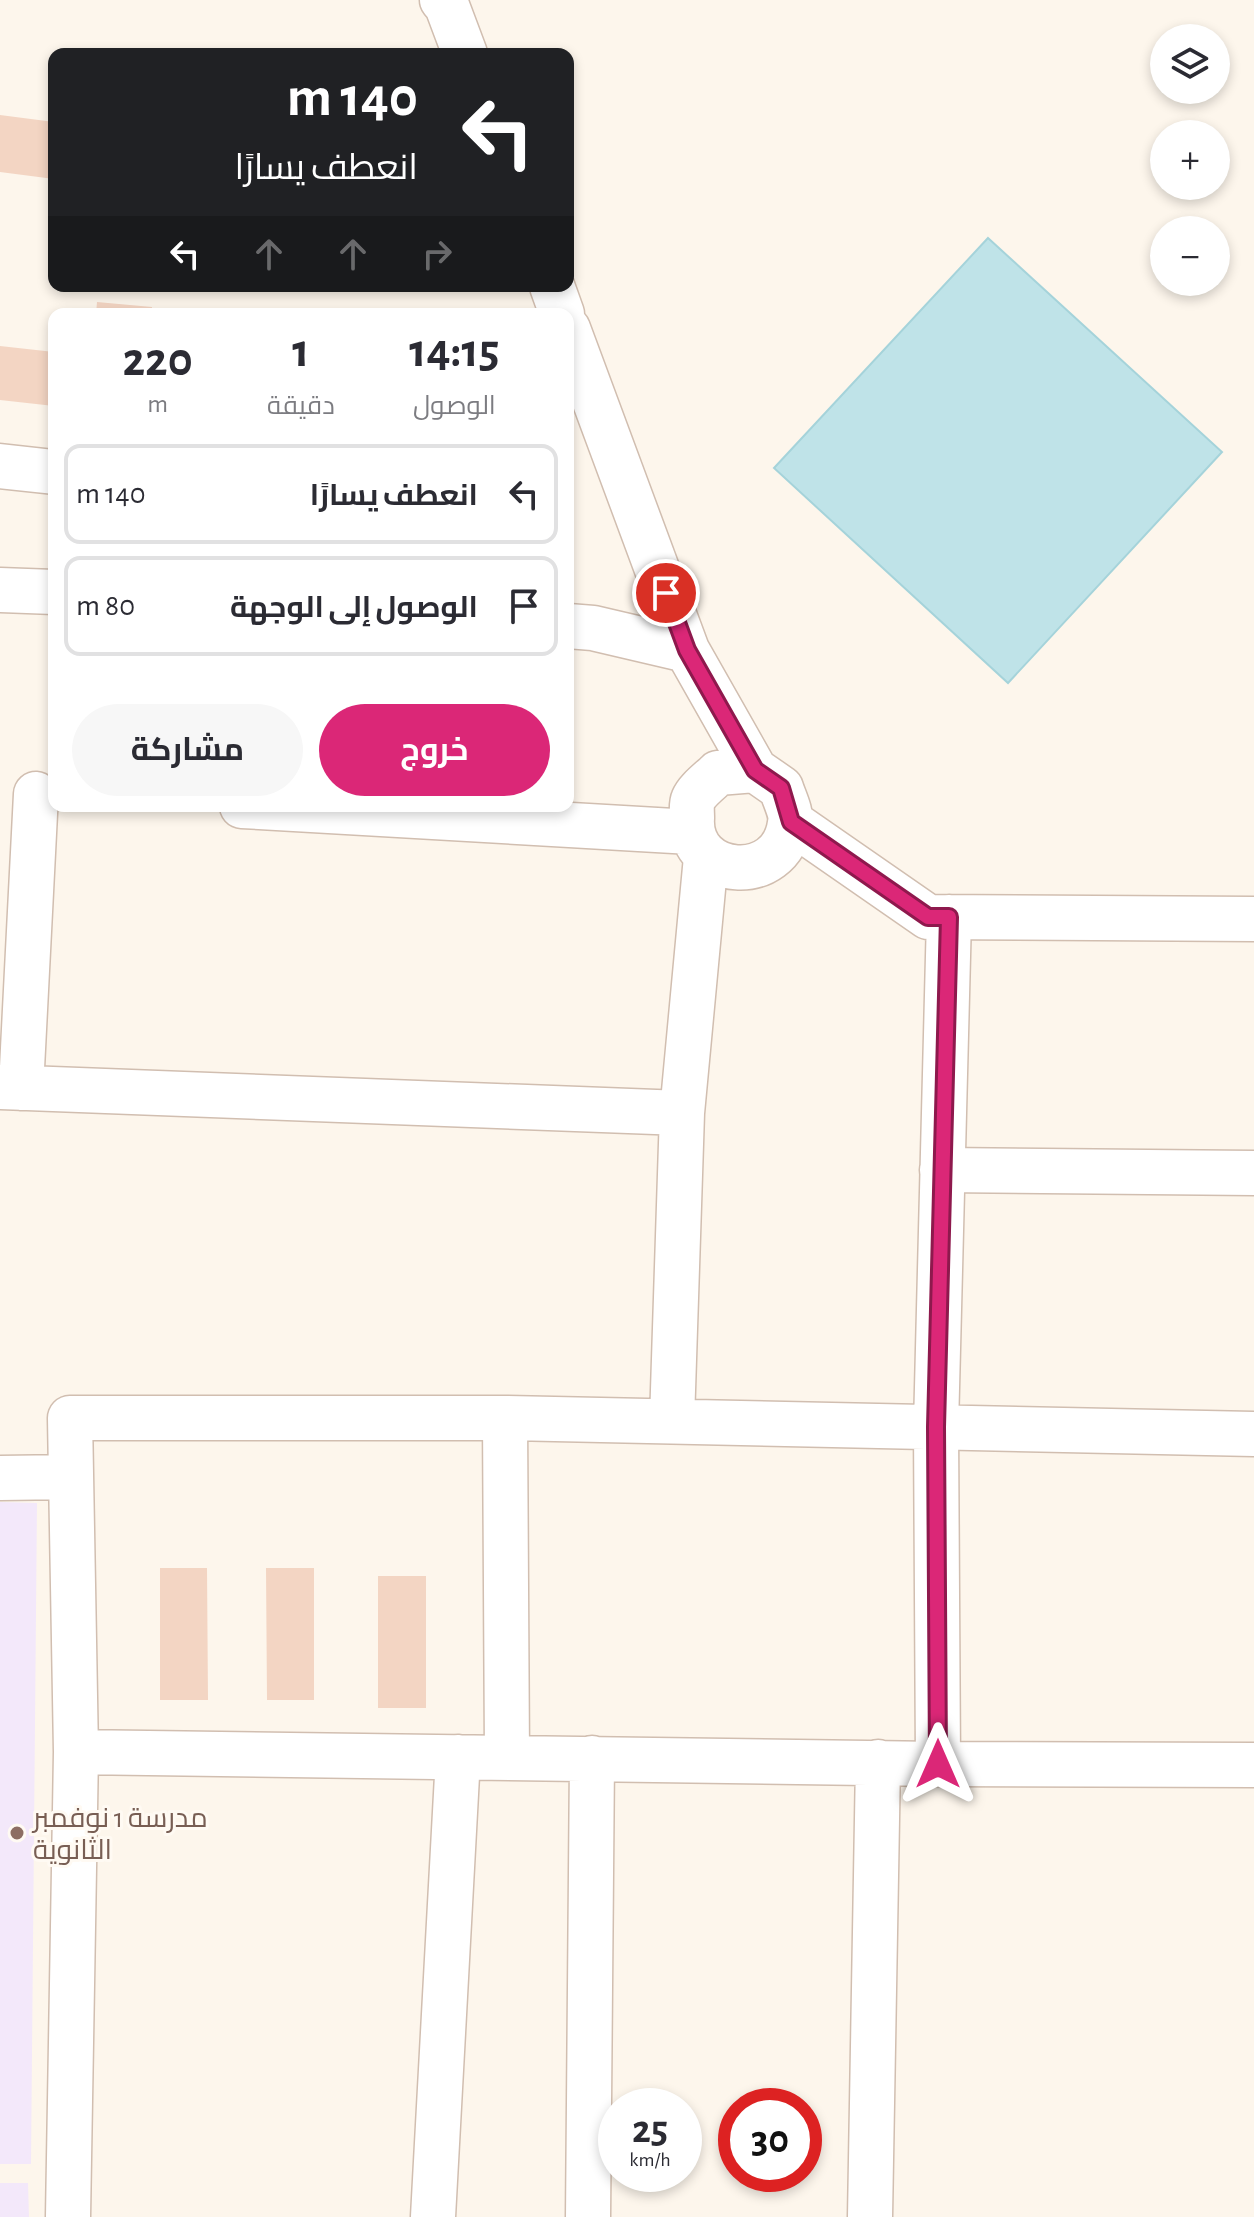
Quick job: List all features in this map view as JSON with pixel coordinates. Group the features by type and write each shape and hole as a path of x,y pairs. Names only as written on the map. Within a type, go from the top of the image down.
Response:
{"street":[{"path":"442,0 463,48"},
{"path":"361,812 697,829 735,869 760,865 779,852 791,822 781,788 755,770 687,650 574,345"},
{"path":"0,466 48,471"},
{"path":"0,590 48,592"},
{"path":"574,626 687,650"},
{"path":"672,1421 682,1113 704,752 687,650"},
{"path":"697,829 718,773 755,770"},
{"path":"30,793 11,1087 682,1113"},
{"path":"791,822 928,917 1254,919"},
{"path":"938,1764 936,1427 949,917"},
{"path":"942,1170 1254,1173"},
{"path":"68,2217 76,1752 70,1418 505,1418 1254,1434"},
{"path":"505,1418 507,1757"},
{"path":"0,1478 71,1477"},
{"path":"76,1752 938,1764 1254,1765"},
{"path":"433,2217 458,1757"},
{"path":"588,2217 592,1758"},
{"path":"870,2217 878,1762"}],"shaded area":[{"name":"مدرسة 1 نوفمبر الثانوية","path":"0,1502 37,1503 31,2164 0,2164"},
{"path":"0,2183 28,2183 29,2217 0,2217"}],"water":[{"path":"988,238 1222,452 1008,683 774,468"}],"building":[{"path":"0,115 48,121 48,178 0,172"},
{"path":"97,302 152,307 152,308 96,308"},
{"path":"0,346 48,351 48,405 0,400"},
{"path":"160,1568 207,1568 208,1700 160,1700"},
{"path":"266,1568 314,1568 314,1700 267,1700"},
{"path":"378,1576 426,1576 426,1708 378,1708"}],"place":[{"name":"مدرسة 1 نوفمبر الثانوية","path":"17,1833"}],"route":[{"path":"666,593 687,650 755,770 781,788 791,822 928,917 949,917 936,1427 938,1764"}]}
